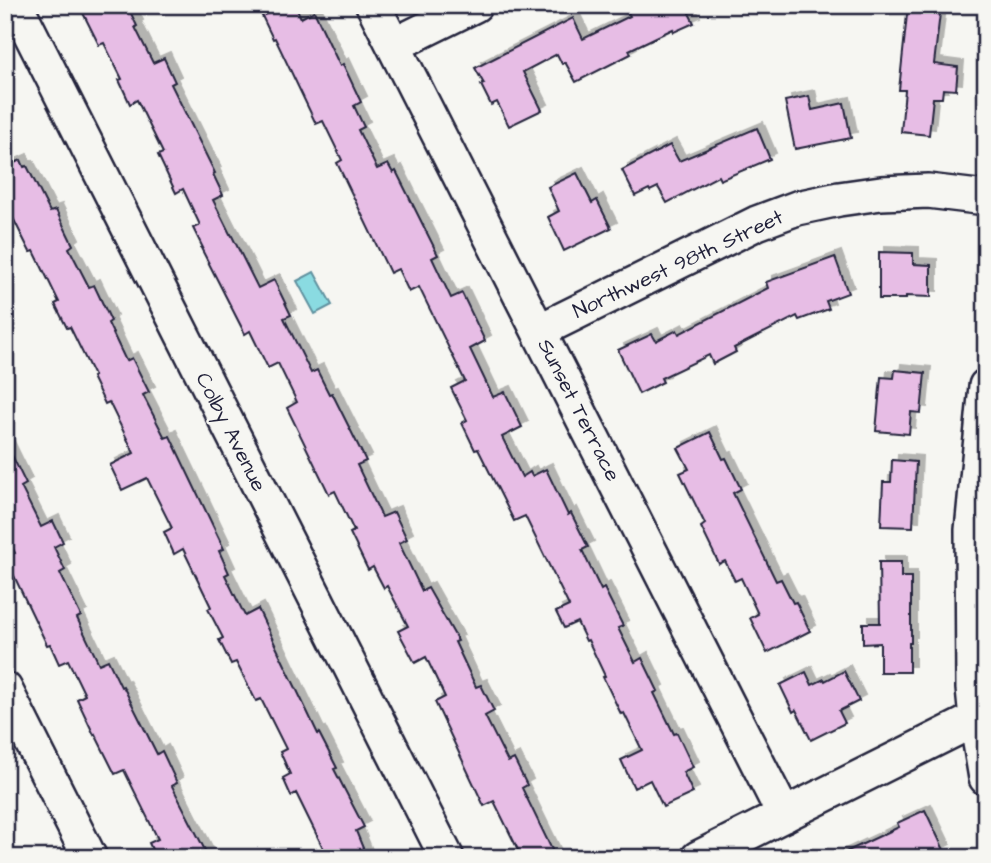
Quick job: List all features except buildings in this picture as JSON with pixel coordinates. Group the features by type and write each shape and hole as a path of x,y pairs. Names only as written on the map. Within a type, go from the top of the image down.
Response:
{"street":[{"name":"Colby Avenue","path":"16,5 447,858"},
{"name":"Sunset Terrace","path":"373,5 784,815"},
{"path":"394,46 475,5"},
{"name":"Northwest 98th Street","path":"539,331 757,223 797,208 881,193 928,191 986,198"},
{"path":"986,386 972,530 975,719 986,778"},
{"path":"5,689 90,858"},
{"path":"698,858 975,719"}],"water":[{"path":"314,272 332,305 315,314 297,281"}]}
